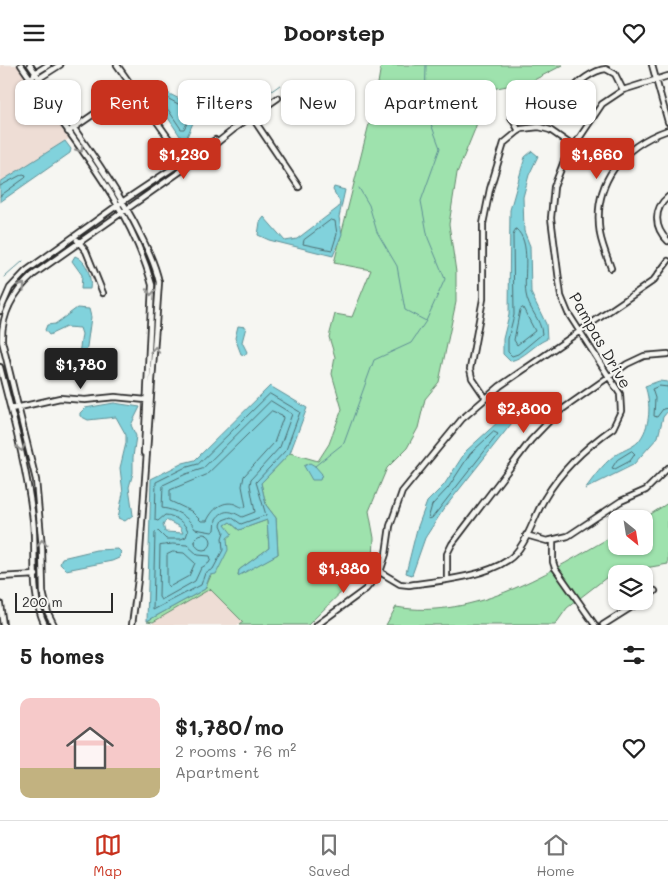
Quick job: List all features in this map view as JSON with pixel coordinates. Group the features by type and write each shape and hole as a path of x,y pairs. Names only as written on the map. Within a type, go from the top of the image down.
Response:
{"street":[{"path":"21,65 31,80"},
{"path":"30,65 126,208 155,265 160,282 145,463 138,579 132,625"},
{"path":"31,80 36,73 48,65"},
{"path":"31,80 39,78 53,67 60,65"},
{"path":"118,65 128,80"},
{"path":"652,65 668,122"},
{"path":"583,80 596,71 606,69 615,74 623,90"},
{"name":"Pampas Drive","path":"596,113 609,98 623,90 668,76"},
{"path":"271,103 278,98"},
{"path":"68,132 91,116"},
{"path":"63,125 117,206 140,248 152,285 144,449 145,463"},
{"path":"160,125 188,166"},
{"path":"0,311 6,295 22,275 122,202 240,125"},
{"path":"257,125 299,187"},
{"path":"516,125 519,131"},
{"name":"Pampas Drive","path":"380,572 400,584 467,576 510,559 526,535 545,497 562,475 578,456 613,428 617,422 621,411 620,394 579,332 561,296 551,208 557,176 587,125"},
{"path":"485,397 472,378 470,369 483,299 483,223 490,189 502,148 504,143 519,131 539,127 550,130 573,146"},
{"path":"54,625 44,599 36,480 2,341 3,323 10,304 28,279 120,212 188,166 233,130"},
{"path":"611,268 600,236 599,222 600,201 608,177 616,164 637,144 668,130"},
{"path":"668,197 661,204 657,216 659,230 668,241"},
{"path":"75,237 86,251 103,293"},
{"path":"317,625 366,589 380,572 386,554 390,526 405,488 462,419 485,397 653,281 668,261"},
{"path":"447,579 447,554 452,544 531,441 557,413 609,376 643,357 668,354"},
{"path":"0,367 27,479 34,530 37,604 45,625"},
{"path":"11,409 60,397 86,400 115,397 146,400"},
{"path":"526,535 537,539 553,541 568,537 621,501 646,490 668,468"},
{"path":"553,541 553,563 595,625"},
{"path":"0,577 43,575"},
{"path":"0,604 3,625"},
{"path":"603,625 626,610"}],"shaded area":[{"path":"0,65 17,65 28,80 15,80 15,125 59,125 69,139 0,182"},
{"path":"210,589 243,622 239,625 153,625 153,622"}],"green space":[{"path":"381,65 563,65 534,80 506,80 506,86 496,88 496,80 379,80"},
{"path":"369,125 476,125 457,173 449,224 456,272 456,302 439,382 425,399 418,428 407,448 387,468 369,511 374,538 373,561 308,625 239,625 243,622 210,589 153,622 147,621 205,589 227,538 225,525 230,522 239,530 267,520 269,548 239,570 238,575 278,554 276,518 266,505 261,483 290,453 318,461 329,444 342,409 332,374 335,357 329,337 335,314 352,317 371,270 334,263"},
{"path":"668,503 668,564 653,567 653,565 608,565 608,576 567,608 555,625 386,625 396,607 425,609 455,607 483,600 539,577 608,539 608,555 653,555 653,513"}],"water":[{"path":"168,93 178,98 178,125 192,125 186,139 182,139 168,118"},
{"path":"65,141 71,149 70,153 0,202 0,182"},
{"path":"532,151 538,156 529,175 523,197 524,231 530,246 531,293 546,324 547,339 520,357 510,361 503,354 503,339 509,315 510,210 525,157"},
{"path":"334,187 345,190 339,217 342,234 333,256 269,240 258,235 260,222 264,217 285,241 297,239 339,207 340,202 333,190"},
{"path":"75,256 86,265 90,289 81,289 82,275 72,261"},
{"path":"77,308 89,309 91,317 86,354 82,358 79,354 82,334 80,328 66,327 49,335 45,330 47,325 55,324"},
{"path":"238,326 246,327 242,342 247,352 245,355 241,354 235,338"},
{"path":"659,381 668,382 668,411 663,417 658,437 633,465 585,489 598,471 610,460 638,442 648,422 649,415 645,386"},
{"path":"270,386 307,408 290,453 261,483 266,505 276,518 278,554 238,576 239,570 269,548 267,520 239,530 230,522 225,525 232,534 227,538 228,550 216,574 210,575 205,589 147,621 151,479 183,463 195,460","holes":["166,520 180,527 183,533 165,532 163,524"]},
{"path":"533,396 533,403 523,409 443,510 425,538 412,575 406,573 417,529 427,502 444,485 466,451 499,421"},
{"path":"114,403 140,407 131,425 136,436 133,473 129,487 133,515 125,521 118,518 123,493 120,468 126,435 116,417 88,420 80,416 80,413 85,408"},
{"path":"310,463 322,474 320,480 312,480 304,466"},
{"path":"118,549 121,552 119,558 112,561 66,570 60,564 62,558 96,550"}],"waterway":[{"path":"359,188 369,205 377,232 397,266 405,310 426,321 445,279 428,238 421,201 440,148 425,108 426,65"},
{"path":"271,91 280,85"},
{"path":"5,277 23,261"},
{"path":"315,466 344,443 374,360 411,343 426,321"}]}
